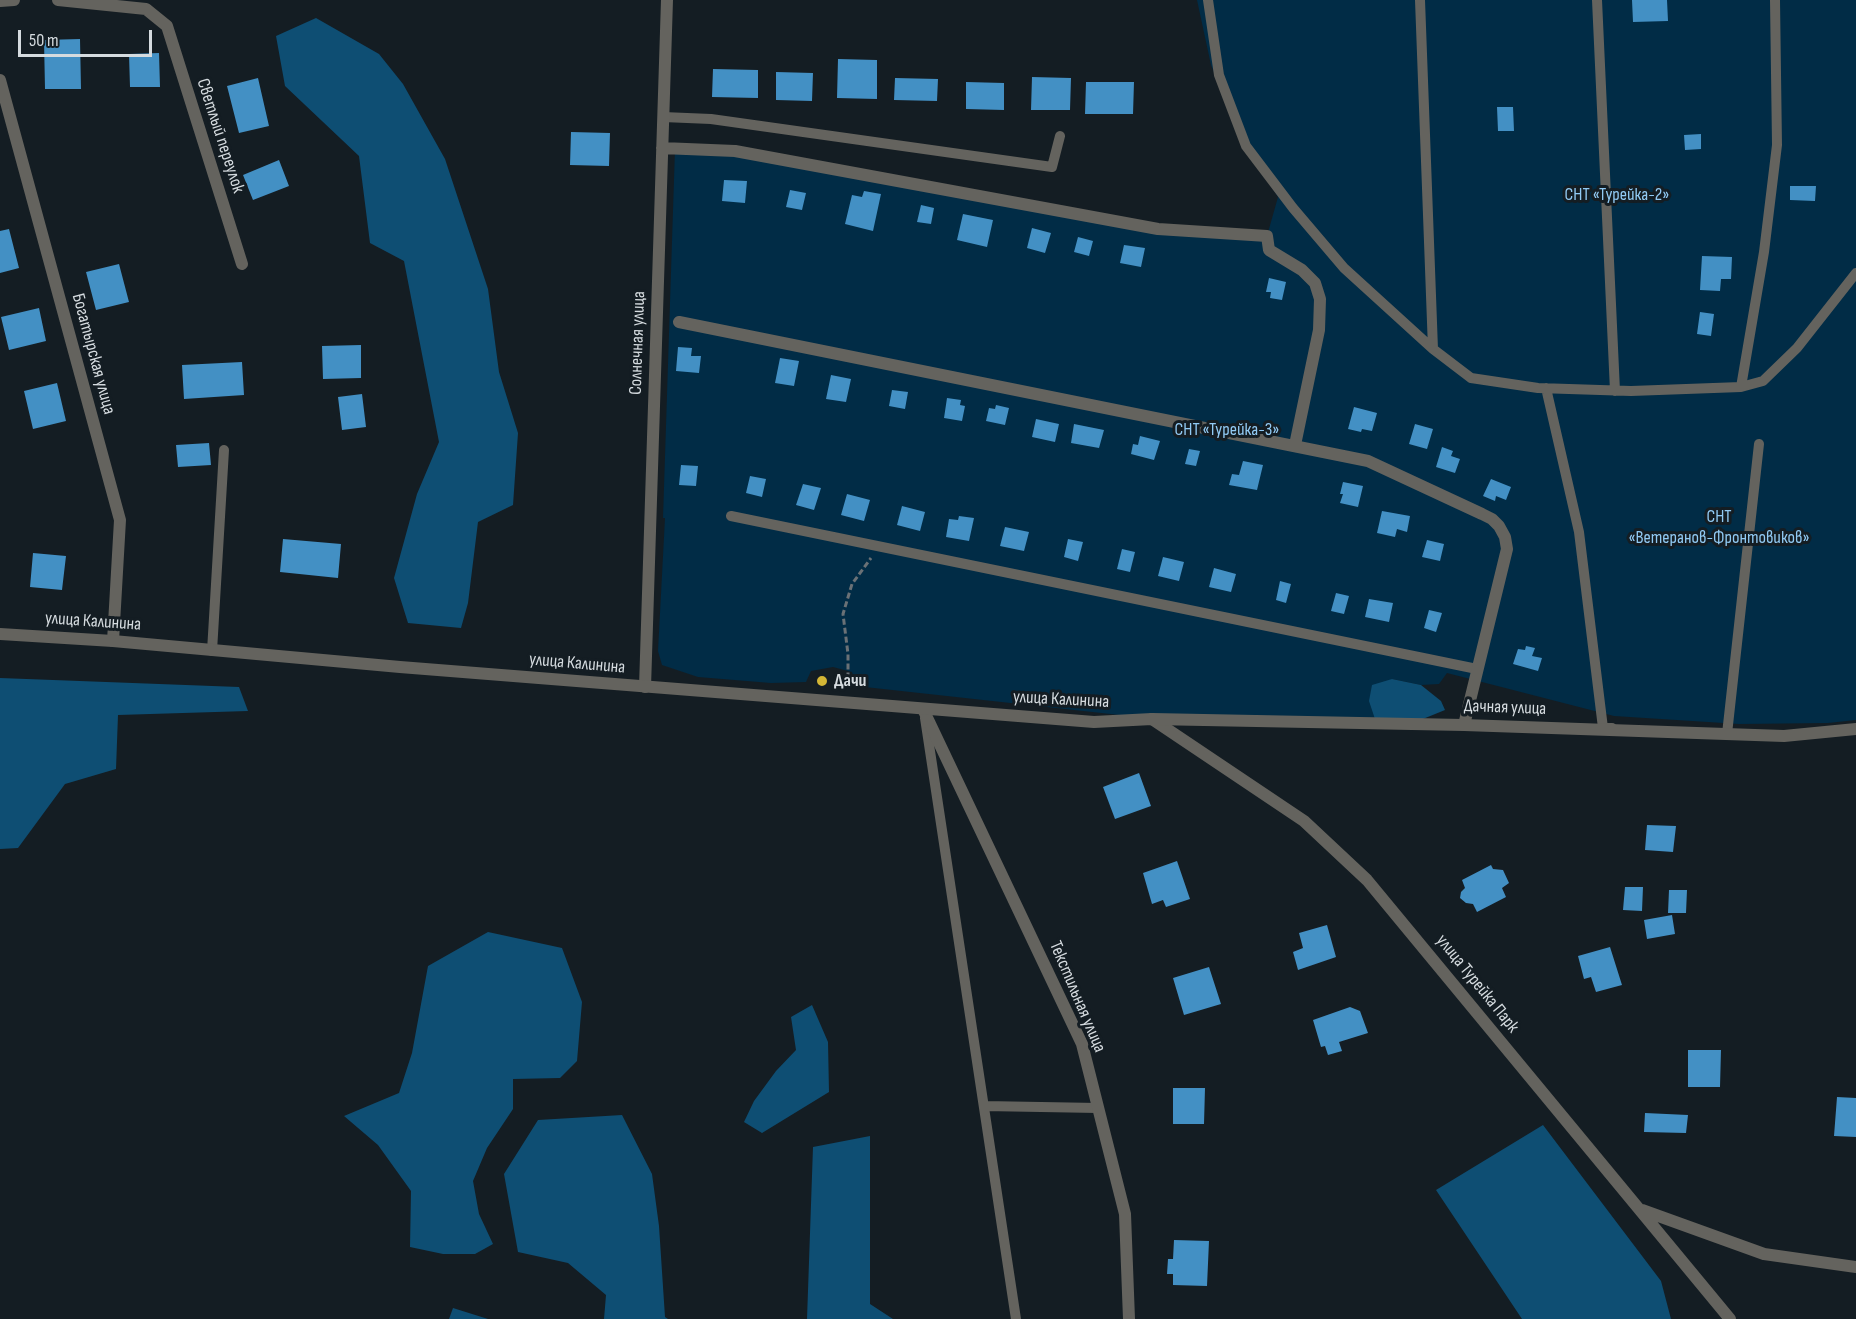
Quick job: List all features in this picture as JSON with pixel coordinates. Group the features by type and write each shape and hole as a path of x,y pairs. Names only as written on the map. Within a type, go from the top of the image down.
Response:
{"street":[{"path":"0,1 14,0"},
{"name":"Светлый переулок","path":"58,0 146,9 166,26 242,264"},
{"name":"Солнечная улица","path":"645,687 667,0"},
{"name":"Богатырская улица","path":"0,80 120,520 113,641"},
{"path":"662,148 735,151 1158,230 1267,236 1269,250 1302,270 1315,283 1320,299 1319,330 1295,445"},
{"path":"680,322 1368,460 1492,519 1505,537 1507,549 1464,725"},
{"name":"улица Калинина","path":"0,634 113,641 645,687 1094,722 1152,719"},
{"name":"Текстильная улица","path":"923,709 1082,1044 1125,1214 1130,1319"},
{"name":"Дачная улица","path":"1152,719 1612,728 1785,736 1856,729"},
{"name":"улица Турейка Парк","path":"1152,719 1304,821 1367,880 1730,1319"},
{"path":"1641,1209 1764,1254 1856,1267"}],"lane":[{"path":"1208,0 1219,75 1246,146 1293,208 1344,268 1433,349 1471,378 1546,388 1615,391 1741,387 1763,381 1779,367 1797,348 1856,273"},
{"path":"1420,0 1433,349"},
{"path":"1597,0 1615,391"},
{"path":"1741,387 1764,252 1778,146 1774,0"},
{"path":"663,117 711,119 1052,167 1060,136"},
{"path":"1546,388 1579,532 1603,728 1612,728"},
{"path":"1727,734 1759,444"},
{"path":"212,651 224,450"},
{"path":"731,516 1477,669"},
{"path":"923,709 1016,1319"},
{"path":"984,1106 1098,1108"}],"path":[{"path":"845,687 848,678 849,654 843,614 852,584 864,565 880,548"}],"green space":[{"path":"1197,0 1856,0 1856,720 1828,723 1739,724 1614,716 1447,673 1439,684 1421,685 1392,679 1377,725 1147,718 865,687 855,682 852,672 833,667 811,671 806,682 771,683 698,677 662,665 658,651 665,518 663,518 675,149 735,151 1158,229 1267,236 1278,197 1241,139 1211,65"}],"shaded area":[{"path":"316,18 379,54 403,84 445,159 488,289 499,372 518,433 513,505 478,522 468,603 461,628 408,623 394,578 417,494 439,442 404,261 370,243 359,156 285,86 276,36"},
{"path":"0,678 239,687 248,711 118,715 116,769 65,784 18,848 0,849"},
{"path":"1392,679 1421,685 1441,701 1445,710 1413,723 1377,725 1369,701 1372,685"},
{"path":"488,932 562,948 582,1002 577,1061 560,1078 513,1079 513,1109 487,1148 473,1181 479,1214 493,1244 475,1254 443,1254 410,1247 411,1191 378,1145 344,1116 399,1093 412,1053 428,966"},
{"path":"812,1005 828,1042 829,1092 762,1133 744,1122 754,1101 776,1071 796,1050 791,1017"},
{"path":"622,1115 652,1174 659,1226 665,1317 668,1319 604,1319 606,1295 568,1263 518,1252 504,1174 538,1120"},
{"path":"1543,1125 1661,1281 1671,1319 1522,1319 1436,1190"},
{"path":"870,1136 870,1304 893,1319 807,1319 813,1147"},
{"path":"453,1308 488,1319 449,1319"}],"building":[{"path":"1632,0 1667,0 1668,21 1633,22"},
{"path":"80,39 81,89 45,89 44,40"},
{"path":"159,53 160,87 130,87 129,54"},
{"path":"838,59 877,60 877,99 837,98"},
{"path":"713,69 758,70 758,98 712,97"},
{"path":"776,72 813,73 812,101 776,100"},
{"path":"1032,77 1071,78 1070,110 1031,110"},
{"path":"258,78 269,126 239,133 227,86"},
{"path":"895,78 938,79 937,101 894,100"},
{"path":"966,82 1004,83 1004,110 966,109"},
{"path":"1086,82 1134,82 1133,114 1085,114"},
{"path":"1497,107 1513,107 1514,131 1498,131"},
{"path":"571,132 610,133 609,166 570,165"},
{"path":"1701,134 1701,149 1685,150 1684,135"},
{"path":"279,160 289,186 253,200 243,175"},
{"path":"724,180 747,181 745,203 722,201"},
{"path":"1790,186 1816,186 1815,201 1790,200"},
{"path":"790,190 806,193 802,210 786,207"},
{"path":"864,191 881,194 873,231 845,224 852,195 862,197"},
{"path":"921,205 934,208 931,224 917,222"},
{"path":"963,214 993,220 987,247 957,240"},
{"path":"1032,228 1051,233 1045,253 1027,248"},
{"path":"9,229 19,268 0,273 0,231"},
{"path":"1078,237 1093,241 1089,256 1074,252"},
{"path":"1124,245 1145,248 1141,267 1120,263"},
{"path":"1702,256 1732,257 1731,279 1721,279 1720,291 1700,290"},
{"path":"119,264 129,302 96,310 86,272"},
{"path":"1269,278 1286,282 1282,300 1270,298 1271,292 1266,292"},
{"path":"39,308 46,341 9,350 1,317"},
{"path":"1700,312 1714,314 1711,336 1697,334"},
{"path":"361,345 361,378 323,379 322,346"},
{"path":"678,347 692,348 691,356 701,356 699,373 676,371"},
{"path":"780,358 799,361 794,386 775,383"},
{"path":"242,362 244,395 184,399 182,365"},
{"path":"831,375 851,379 846,402 826,399"},
{"path":"57,383 66,421 33,429 24,391"},
{"path":"892,390 908,392 905,409 889,406"},
{"path":"362,394 366,427 342,430 338,397"},
{"path":"947,398 961,400 960,405 965,406 962,421 944,418"},
{"path":"996,405 1009,408 1005,425 986,421 989,408 995,409"},
{"path":"1354,407 1377,413 1372,431 1362,429 1361,432 1348,429"},
{"path":"1036,419 1059,424 1055,442 1032,437"},
{"path":"1074,424 1104,430 1099,448 1071,443"},
{"path":"1415,424 1433,429 1427,449 1409,444"},
{"path":"1140,436 1160,441 1154,460 1131,454 1133,444 1138,445"},
{"path":"209,443 211,465 178,467 176,445"},
{"path":"1442,447 1453,451 1451,456 1460,459 1455,473 1436,467"},
{"path":"1189,449 1200,451 1196,466 1185,464"},
{"path":"1243,461 1263,465 1257,490 1229,485 1232,474 1239,475"},
{"path":"681,465 698,466 696,486 679,485"},
{"path":"750,476 766,479 762,497 746,493"},
{"path":"1491,479 1511,487 1506,500 1496,496 1495,501 1483,496"},
{"path":"1343,482 1363,486 1358,507 1340,503"},
{"path":"803,484 821,488 814,510 796,505"},
{"path":"847,494 870,500 864,521 841,515"},
{"path":"902,506 925,512 920,531 897,525"},
{"path":"1382,511 1410,516 1407,532 1397,529 1395,537 1377,533"},
{"path":"959,516 974,518 969,541 946,537 949,519 958,520"},
{"path":"1005,527 1029,532 1024,551 1000,546"},
{"path":"283,539 341,544 338,578 280,572"},
{"path":"1068,539 1083,542 1078,561 1064,557"},
{"path":"1427,540 1444,544 1440,561 1422,557"},
{"path":"1122,549 1135,552 1130,572 1117,569"},
{"path":"33,553 66,556 62,590 30,587"},
{"path":"1163,557 1184,562 1179,581 1158,576"},
{"path":"1214,568 1236,574 1231,592 1209,587"},
{"path":"1280,581 1291,584 1286,603 1276,600"},
{"path":"1336,593 1349,596 1344,614 1331,611"},
{"path":"1369,599 1393,603 1389,622 1365,617"},
{"path":"1429,610 1442,613 1436,632 1424,628"},
{"path":"1526,646 1535,648 1532,656 1542,658 1538,671 1513,664 1518,649 1525,650"},
{"path":"1139,773 1151,806 1115,819 1103,787"},
{"path":"1647,825 1676,826 1673,852 1645,850"},
{"path":"1177,861 1190,899 1166,907 1163,900 1152,904 1143,873"},
{"path":"1491,865 1493,869 1503,870 1509,883 1502,888 1506,897 1477,912 1473,904 1466,903 1460,898 1465,888 1462,880"},
{"path":"1625,887 1643,887 1642,911 1623,910"},
{"path":"1669,890 1687,890 1686,913 1668,913"},
{"path":"1672,915 1675,934 1647,939 1644,920"},
{"path":"1327,925 1336,957 1298,970 1293,952 1303,948 1299,933"},
{"path":"1610,947 1622,985 1596,992 1591,977 1584,979 1578,956"},
{"path":"1209,967 1221,1004 1184,1015 1173,978"},
{"path":"1350,1007 1360,1011 1368,1033 1339,1042 1342,1051 1328,1055 1325,1046 1321,1047 1313,1020"},
{"path":"1688,1050 1721,1050 1720,1087 1688,1087"},
{"path":"1173,1088 1205,1088 1204,1124 1173,1124"},
{"path":"1837,1097 1856,1098 1856,1137 1834,1136"},
{"path":"1645,1113 1688,1115 1686,1133 1644,1132"},
{"path":"1174,1240 1209,1241 1207,1286 1173,1285 1173,1274 1167,1274 1168,1259 1173,1259"}],"place":[{"name":"Дачи","path":"822,681"}],"park label":[{"name":"СНТ «Турейка-2»","path":"1617,195"},
{"name":"СНТ «Турейка-3»","path":"1227,430"},
{"name":"СНТ «Ветеранов-Фронтовиков»","path":"1719,527"}]}
